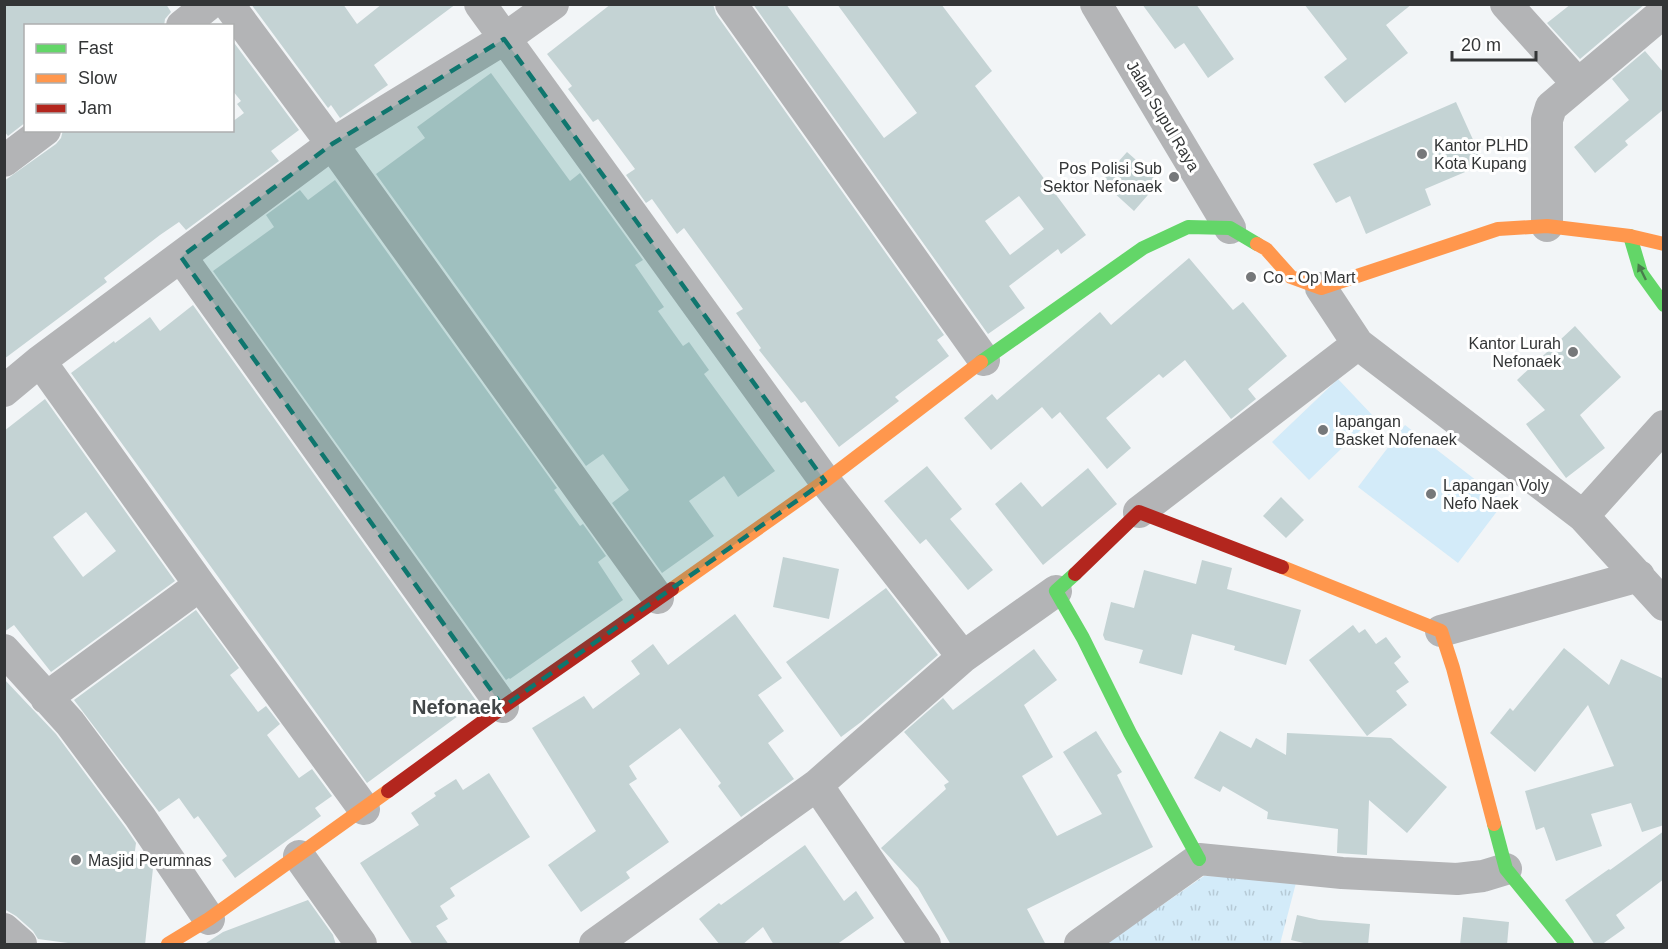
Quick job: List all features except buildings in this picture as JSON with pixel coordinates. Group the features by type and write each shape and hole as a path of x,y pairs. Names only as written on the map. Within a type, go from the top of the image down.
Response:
{"street":[{"path":"184,24 209,4"},
{"path":"228,4 332,144 657,598"},
{"path":"480,4 825,481 963,657"},
{"path":"9,381 40,361 332,144 504,39 553,4"},
{"path":"730,4 984,360"},
{"name":"Jalan Supul Raya","path":"1096,4 1230,228"},
{"path":"1506,4 1578,84"},
{"path":"1547,226 1547,120 1551,107 1664,12"},
{"path":"4,162 42,132"},
{"path":"1321,288 1498,229 1547,226 1630,236 1664,244"},
{"path":"168,945 209,919 503,707 825,481 984,360 1143,248 1188,227 1230,228 1266,249 1291,276 1321,288 1358,344 1583,516 1664,605"},
{"path":"1630,236 1641,273 1664,305"},
{"path":"181,257 503,707"},
{"path":"595,945 817,785 963,657 1056,591 1139,512 1240,432 1358,344"},
{"path":"40,361 364,809"},
{"path":"1583,516 1664,426"},
{"path":"1139,512 1440,631 1639,576"},
{"path":"46,698 200,585"},
{"path":"1056,591 1199,859"},
{"path":"1440,631 1453,668 1506,869 1567,945"},
{"path":"4,650 70,723 140,817 209,919"},
{"path":"817,785 925,945"},
{"path":"298,856 361,945"},
{"path":"1080,945 1199,859 1342,873 1457,879 1483,876 1506,869"},
{"path":"4,929 21,945"}],"highlighted area":[{"path":"504,39 825,481 503,707 181,257 332,144"}],"green space":[{"name":"lapangan Basket Nofenaek","path":"1338,379 1374,417 1309,480 1272,442"},
{"name":"Lapangan Voly Nefo Naek","path":"1405,425 1504,502 1458,563 1358,487"},
{"path":"1204,876 1297,879 1280,944 1106,944"}],"traffic: fast":[{"path":"981,362 1143,248 1188,227 1230,228 1257,244"},
{"path":"1630,236 1641,273 1664,305"},
{"path":"1075,574 1056,591 1199,859"},
{"path":"1494,824 1506,869 1567,944"}],"traffic: slow":[{"path":"1257,244 1266,249 1291,277 1321,288 1498,229 1547,226 1630,236 1664,244"},
{"path":"672,589 825,481 981,362"},
{"path":"1282,567 1441,631 1494,824"},
{"path":"168,944 209,919 388,791"}],"traffic: jam":[{"path":"1075,574 1139,512 1282,567"},
{"path":"388,791 672,589"}],"place":[{"name":"Kantor PLHD Kota Kupang","path":"1422,154"},
{"name":"Pos Polisi Sub Sektor Nefonaek","path":"1174,177"},
{"name":"Co - Op Mart","path":"1251,277"},
{"name":"Kantor Lurah Nefonaek","path":"1573,352"},
{"name":"lapangan Basket Nofenaek","path":"1323,430"},
{"name":"Lapangan Voly Nefo Naek","path":"1431,494"},
{"name":"Masjid Perumnas","path":"76,860"}],"district":[{"name":"Nefonaek","path":"457,707"}]}
